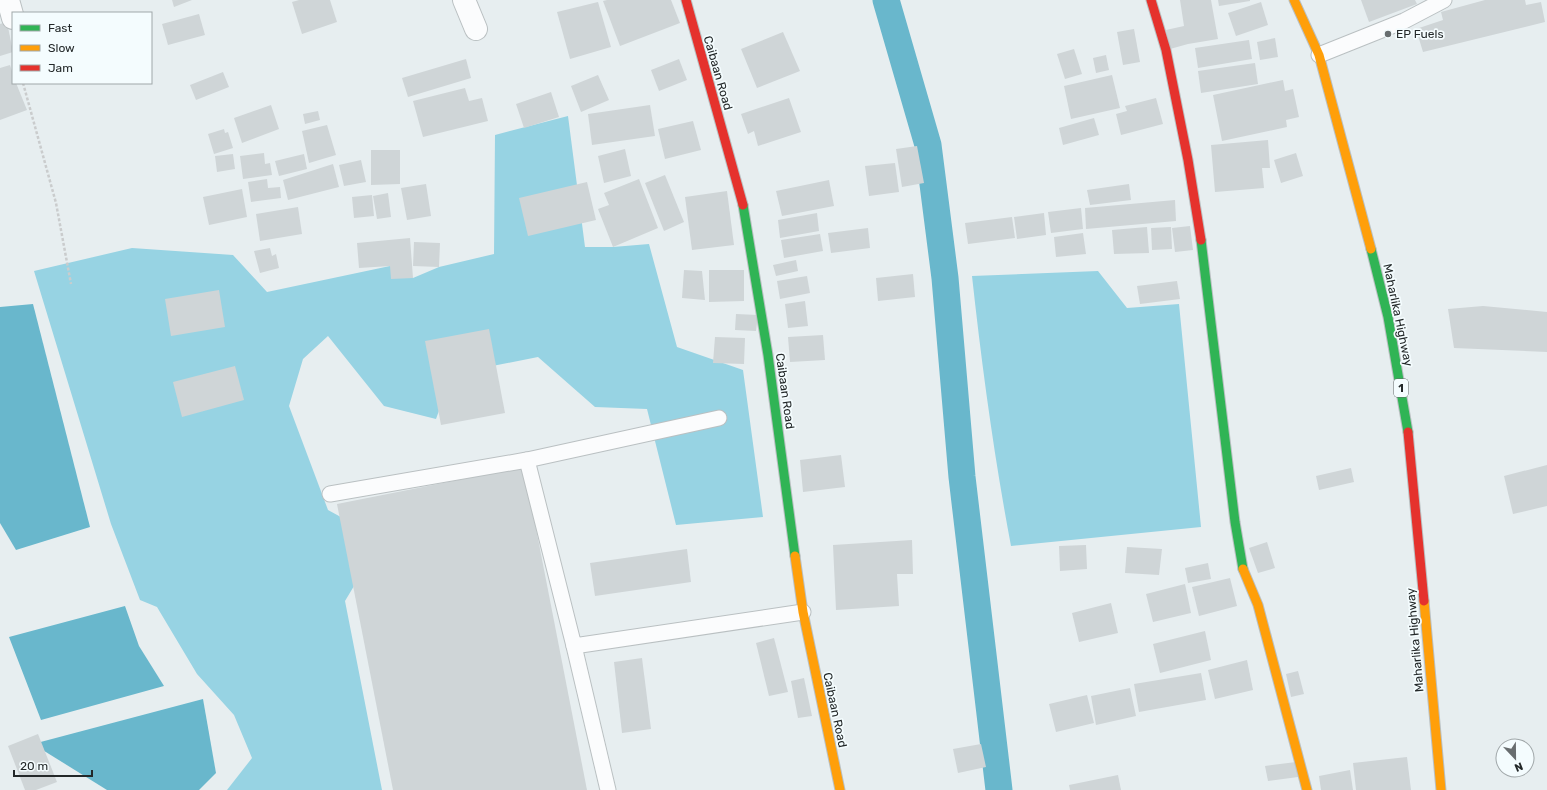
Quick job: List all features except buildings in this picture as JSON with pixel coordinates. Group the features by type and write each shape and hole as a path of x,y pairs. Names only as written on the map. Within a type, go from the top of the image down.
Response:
{"street":[{"path":"8,0 12,14"},
{"path":"464,0 476,29"},
{"name":"Caibaan Road","path":"686,0 745,213 768,355 802,612 840,790"},
{"path":"1151,0 1166,50 1194,197 1203,256 1235,522 1242,566 1258,605 1307,790"},
{"name":"Maharlika Highway","path":"1294,0 1319,56 1358,196 1388,318 1408,428 1441,790"}],"lane":[{"path":"1319,56 1404,21 1444,0"},
{"path":"330,494 527,460 719,418"},
{"path":"527,460 574,646 608,790"},
{"path":"574,646 802,612"}],"path":[{"path":"23,84 56,203 71,284"}],"shaded area":[{"path":"568,116 585,247 613,247 649,244 677,347 743,370 763,517 676,525 647,409 595,407 538,357 452,374 436,419 384,406 328,336 303,359 289,406 328,510 361,528 369,561 345,601 382,790 227,790 252,758 234,715 197,674 157,607 140,600 111,524 34,271 132,248 233,255 267,292 390,266 413,278 439,267 494,254 495,135"},
{"path":"1098,271 1127,308 1179,304 1201,527 1011,546 989,411 972,276"},
{"path":"33,304 90,527 16,550 0,523 0,307"},
{"path":"125,606 139,646 164,686 41,720 9,637"},
{"path":"203,699 216,773 199,790 107,790 33,744"}],"waterway":[{"path":"886,0 928,145 945,278 962,477 999,790"}],"traffic: fast":[{"path":"743,205 768,355 795,556"},
{"path":"1201,240 1235,522 1243,569"},
{"path":"1371,249 1388,317 1408,432"}],"traffic: slow":[{"path":"1294,0 1319,55 1371,249"},
{"path":"795,556 803,612 840,790"},
{"path":"1243,569 1258,605 1307,790"},
{"path":"1424,601 1441,790"}],"traffic: jam":[{"path":"686,0 743,205"},
{"path":"1151,0 1166,50 1188,160 1201,240"},
{"path":"1408,432 1424,601"}],"place":[{"name":"EP Fuels","path":"1388,34"}]}
